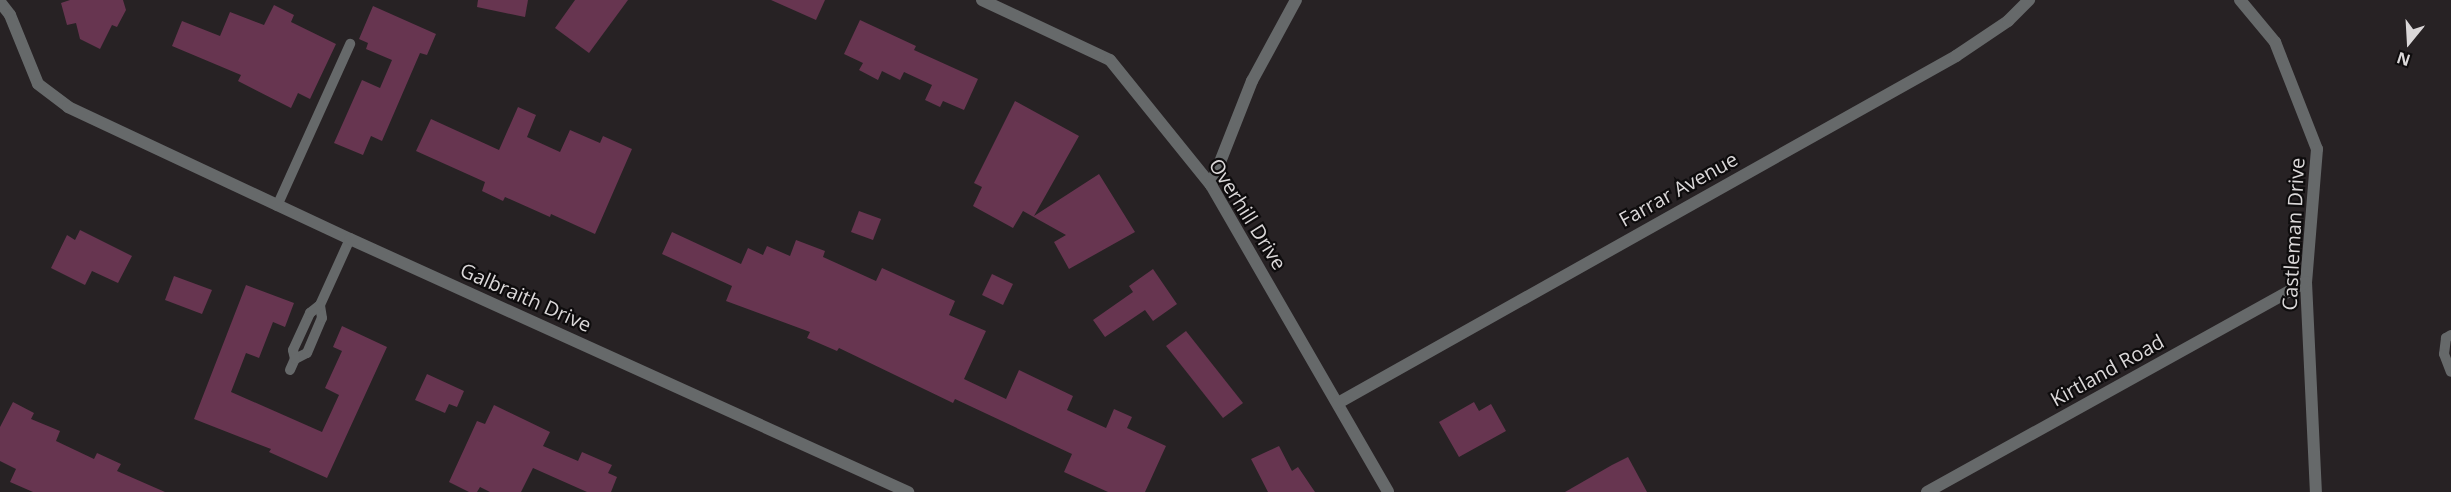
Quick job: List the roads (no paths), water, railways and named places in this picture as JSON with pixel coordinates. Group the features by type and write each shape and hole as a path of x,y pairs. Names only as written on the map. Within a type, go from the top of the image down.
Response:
{"street":[{"name":"Overhill Drive","path":"982,0 1110,60 1211,185 1388,492"},
{"path":"1211,185 1252,81 1296,0"},
{"name":"Farrar Avenue","path":"1338,403 1956,56 2008,21 2029,0"},
{"name":"Castleman Drive","path":"2240,0 2275,42 2318,149 2306,282 2316,492"},
{"name":"Galbraith Drive","path":"0,2 10,15 38,84 68,108 277,206 908,492"},
{"name":"Kirtland Road","path":"1927,492 2306,282"}],"lane":[{"path":"277,206 350,44"},
{"path":"293,364 307,353 322,318 320,305 350,239"},
{"path":"2451,335 2446,338 2444,354 2451,372"}]}
